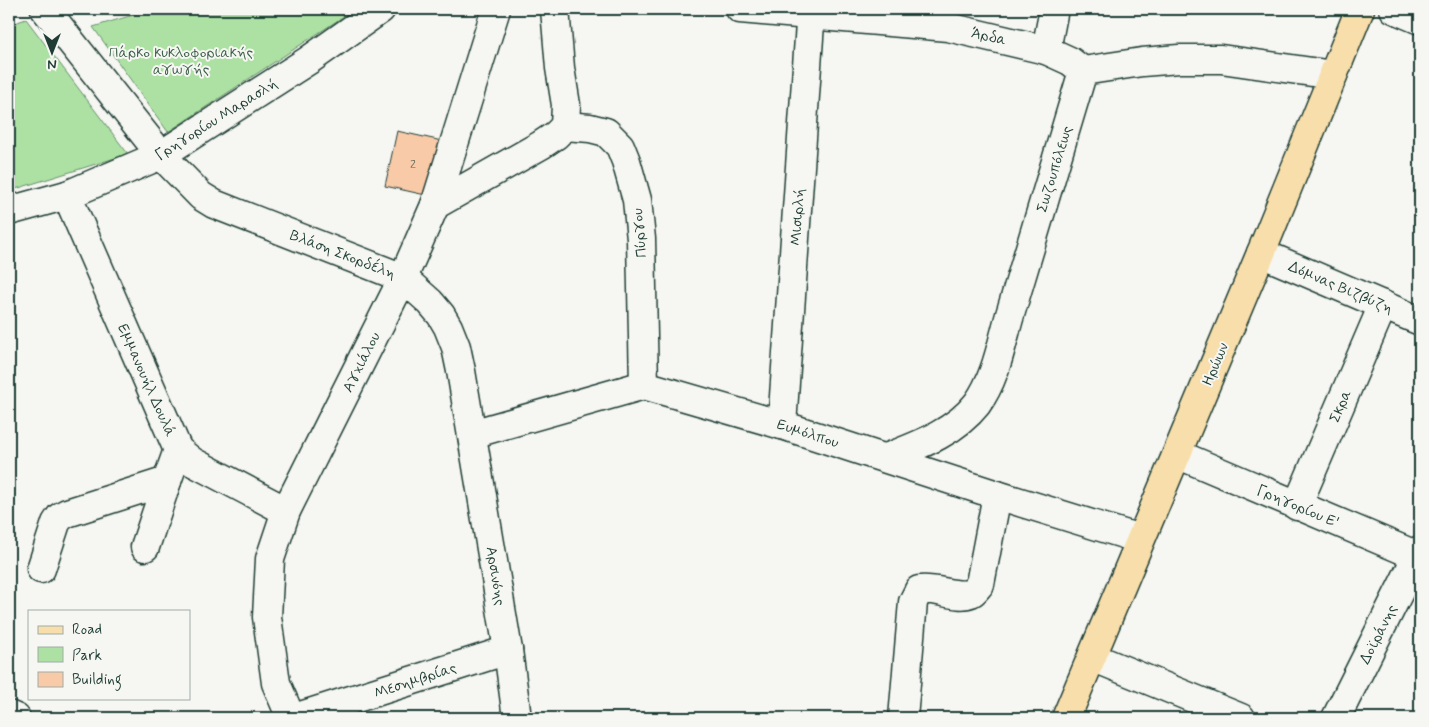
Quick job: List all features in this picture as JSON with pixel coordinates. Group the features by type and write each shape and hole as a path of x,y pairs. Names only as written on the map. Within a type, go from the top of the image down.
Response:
{"main road":[{"name":"Ηρώων","path":"1066,718 1261,253 1360,9"}],"street":[{"name":"Βλάση Σκορδέλη","path":"45,9 161,155 201,196 210,202 403,278 430,302 448,327 456,347 472,434"},
{"name":"Γρηγορίου Μαρασλή","path":"9,211 67,195 161,155 309,60 381,9"},
{"name":"Αγχιάλου","path":"292,718 276,683 267,617 270,559 286,511 403,278 435,205 496,9"},
{"path":"435,205 541,145 565,126 566,105 560,68 555,9"},
{"name":"Άρδα","path":"740,9 811,12 948,27 1046,50 1070,61 1083,71"},
{"path":"1046,50 1054,9"},
{"path":"1394,9 1420,20"},
{"name":"Μισιρλή","path":"782,425 811,12"},
{"path":"1083,71 1142,62 1179,59 1222,59 1333,75"},
{"name":"Σωζουπόλεως","path":"886,458 933,438 953,427 976,405 984,394 993,373 1083,71"},
{"name":"Πύργου","path":"565,126 590,128 606,132 620,146 626,161 637,200 641,239 644,385"},
{"name":"Εμμανουήλ Δουλά","path":"67,195 178,450 193,462 286,511"},
{"name":"Δόμνας Βιζβύζη","path":"1261,253 1420,321"},
{"name":"Σκρα","path":"1297,506 1383,305"},
{"path":"472,434 644,385"},
{"name":"Ευμόλπου","path":"644,385 782,425 1140,540"},
{"name":"Αρσινόης","path":"472,434 508,650 517,718"},
{"path":"145,547 178,450"},
{"name":"Γρηγορίου Ε'","path":"1177,454 1297,506 1419,554"},
{"path":"41,568 60,516 167,481"},
{"path":"903,718 913,602 919,590 928,588 962,595 973,592 980,584 997,495"},
{"name":"Δοϊράνης","path":"1336,718 1419,554"},
{"name":"Μεσημβρίας","path":"292,718 508,650"},
{"path":"1092,657 1241,718"},
{"path":"9,715 16,718"}],"green space":[{"name":"Πάρκο κυκλοφοριακής αγωγής","path":"153,9 355,9 168,132 93,27"},
{"path":"26,19 128,154 9,191 9,25"}],"building":[{"path":"397,131 442,141 430,196 385,186"}]}
